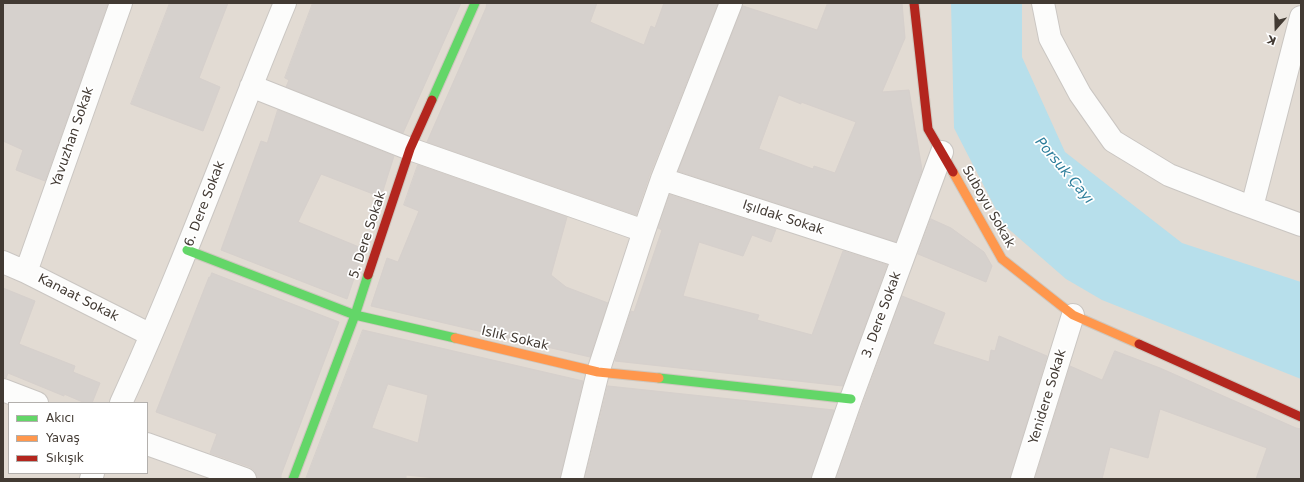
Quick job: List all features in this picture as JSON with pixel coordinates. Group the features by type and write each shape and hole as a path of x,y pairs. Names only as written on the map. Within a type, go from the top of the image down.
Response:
{"street":[{"name":"Yavuzhan Sokak","path":"26,272 121,3"},
{"name":"6. Dere Sokak","path":"121,402 152,335 251,86 286,3"},
{"name":"5. Dere Sokak","path":"293,479 355,315 410,149 475,3"},
{"path":"572,479 598,372 644,231 662,179 731,3"},
{"name":"Suboyu Sokak","path":"914,3 928,129 1002,259 1073,315 1301,417"},
{"path":"1043,3 1050,38 1080,94 1112,141 1169,175 1252,208 1301,225"},
{"path":"1252,208 1301,17"},
{"path":"251,86 410,149 644,231"},
{"name":"3. Dere Sokak","path":"823,479 942,152"},
{"name":"Işıldak Sokak","path":"662,179 903,257"},
{"name":"Islık Sokak","path":"187,250 355,315 598,372 851,399"},
{"name":"Kanaat Sokak","path":"3,262 152,335"},
{"name":"Yenidere Sokak","path":"1022,479 1073,315"},
{"path":"3,390 34,402"},
{"path":"148,444 245,479"}],"shaded area":[{"path":"3,3 1301,3 1301,479 3,479"}],"water":[{"name":"Porsuk Çayı","path":"951,3 1022,3 1022,57 1065,152 1182,243 1301,282 1301,379 1102,300 1066,279 1004,225 954,128"}],"building":[{"path":"3,3 108,3 45,181 16,170 23,150 3,141"},
{"path":"170,3 228,3 199,78 220,87 203,131 131,104"},
{"path":"313,3 461,3 403,133 286,87 289,80 285,78"},
{"path":"487,3 597,3 590,22 644,45 651,26 655,28 664,3 718,3 650,174 636,215 427,142"},
{"path":"828,3 902,3 905,38 882,92 909,90 922,170 896,242 678,171 743,6 817,30","holes":["779,95 801,104 801,102 856,122 835,173 814,166 813,169 759,149"]},
{"path":"278,110 394,156 381,197 321,174 298,222 364,249 347,299 221,250 261,141 267,143"},
{"path":"418,165 567,217 551,275 566,287 608,303 590,357 371,306 387,258 398,262 419,211 404,205"},
{"path":"670,195 776,229 771,242 752,235 743,256 699,242 683,296 759,315 757,320 812,335 843,251 887,265 843,386 615,361 631,311 634,312 662,230 658,228"},
{"path":"931,219 951,228 984,252 992,266 986,282 918,254"},
{"path":"212,273 339,322 281,475 281,479 257,479 255,471 250,467 210,453 217,434 156,412 209,277"},
{"path":"3,288 35,301 19,344 75,366 73,372 100,383 92,402 83,402 8,373 6,378 3,378"},
{"path":"902,296 945,313 933,344 989,362 991,350 995,351 999,336 1047,356 1010,479 836,479"},
{"path":"363,330 583,381 560,479 446,479 406,475 406,479 306,479","holes":["388,384 428,395 418,443 372,428"]},
{"path":"1115,351 1160,368 1301,429 1301,479 1256,479 1267,448 1160,409 1148,458 1110,447 1102,479 1035,479 1070,366 1102,380"},
{"path":"608,386 834,410 811,479 585,479"}],"traffic: fast":[{"path":"432,100 475,3"},
{"path":"187,250 355,315 455,338"},
{"path":"293,479 355,315 368,275"},
{"path":"659,378 851,399"}],"traffic: slow":[{"path":"953,172 1002,259 1073,315 1139,344"},
{"path":"455,338 598,372 659,378"}],"traffic: jam":[{"path":"914,3 928,129 953,172"},
{"path":"368,275 410,149 432,100"},
{"path":"1139,344 1301,417"}]}
